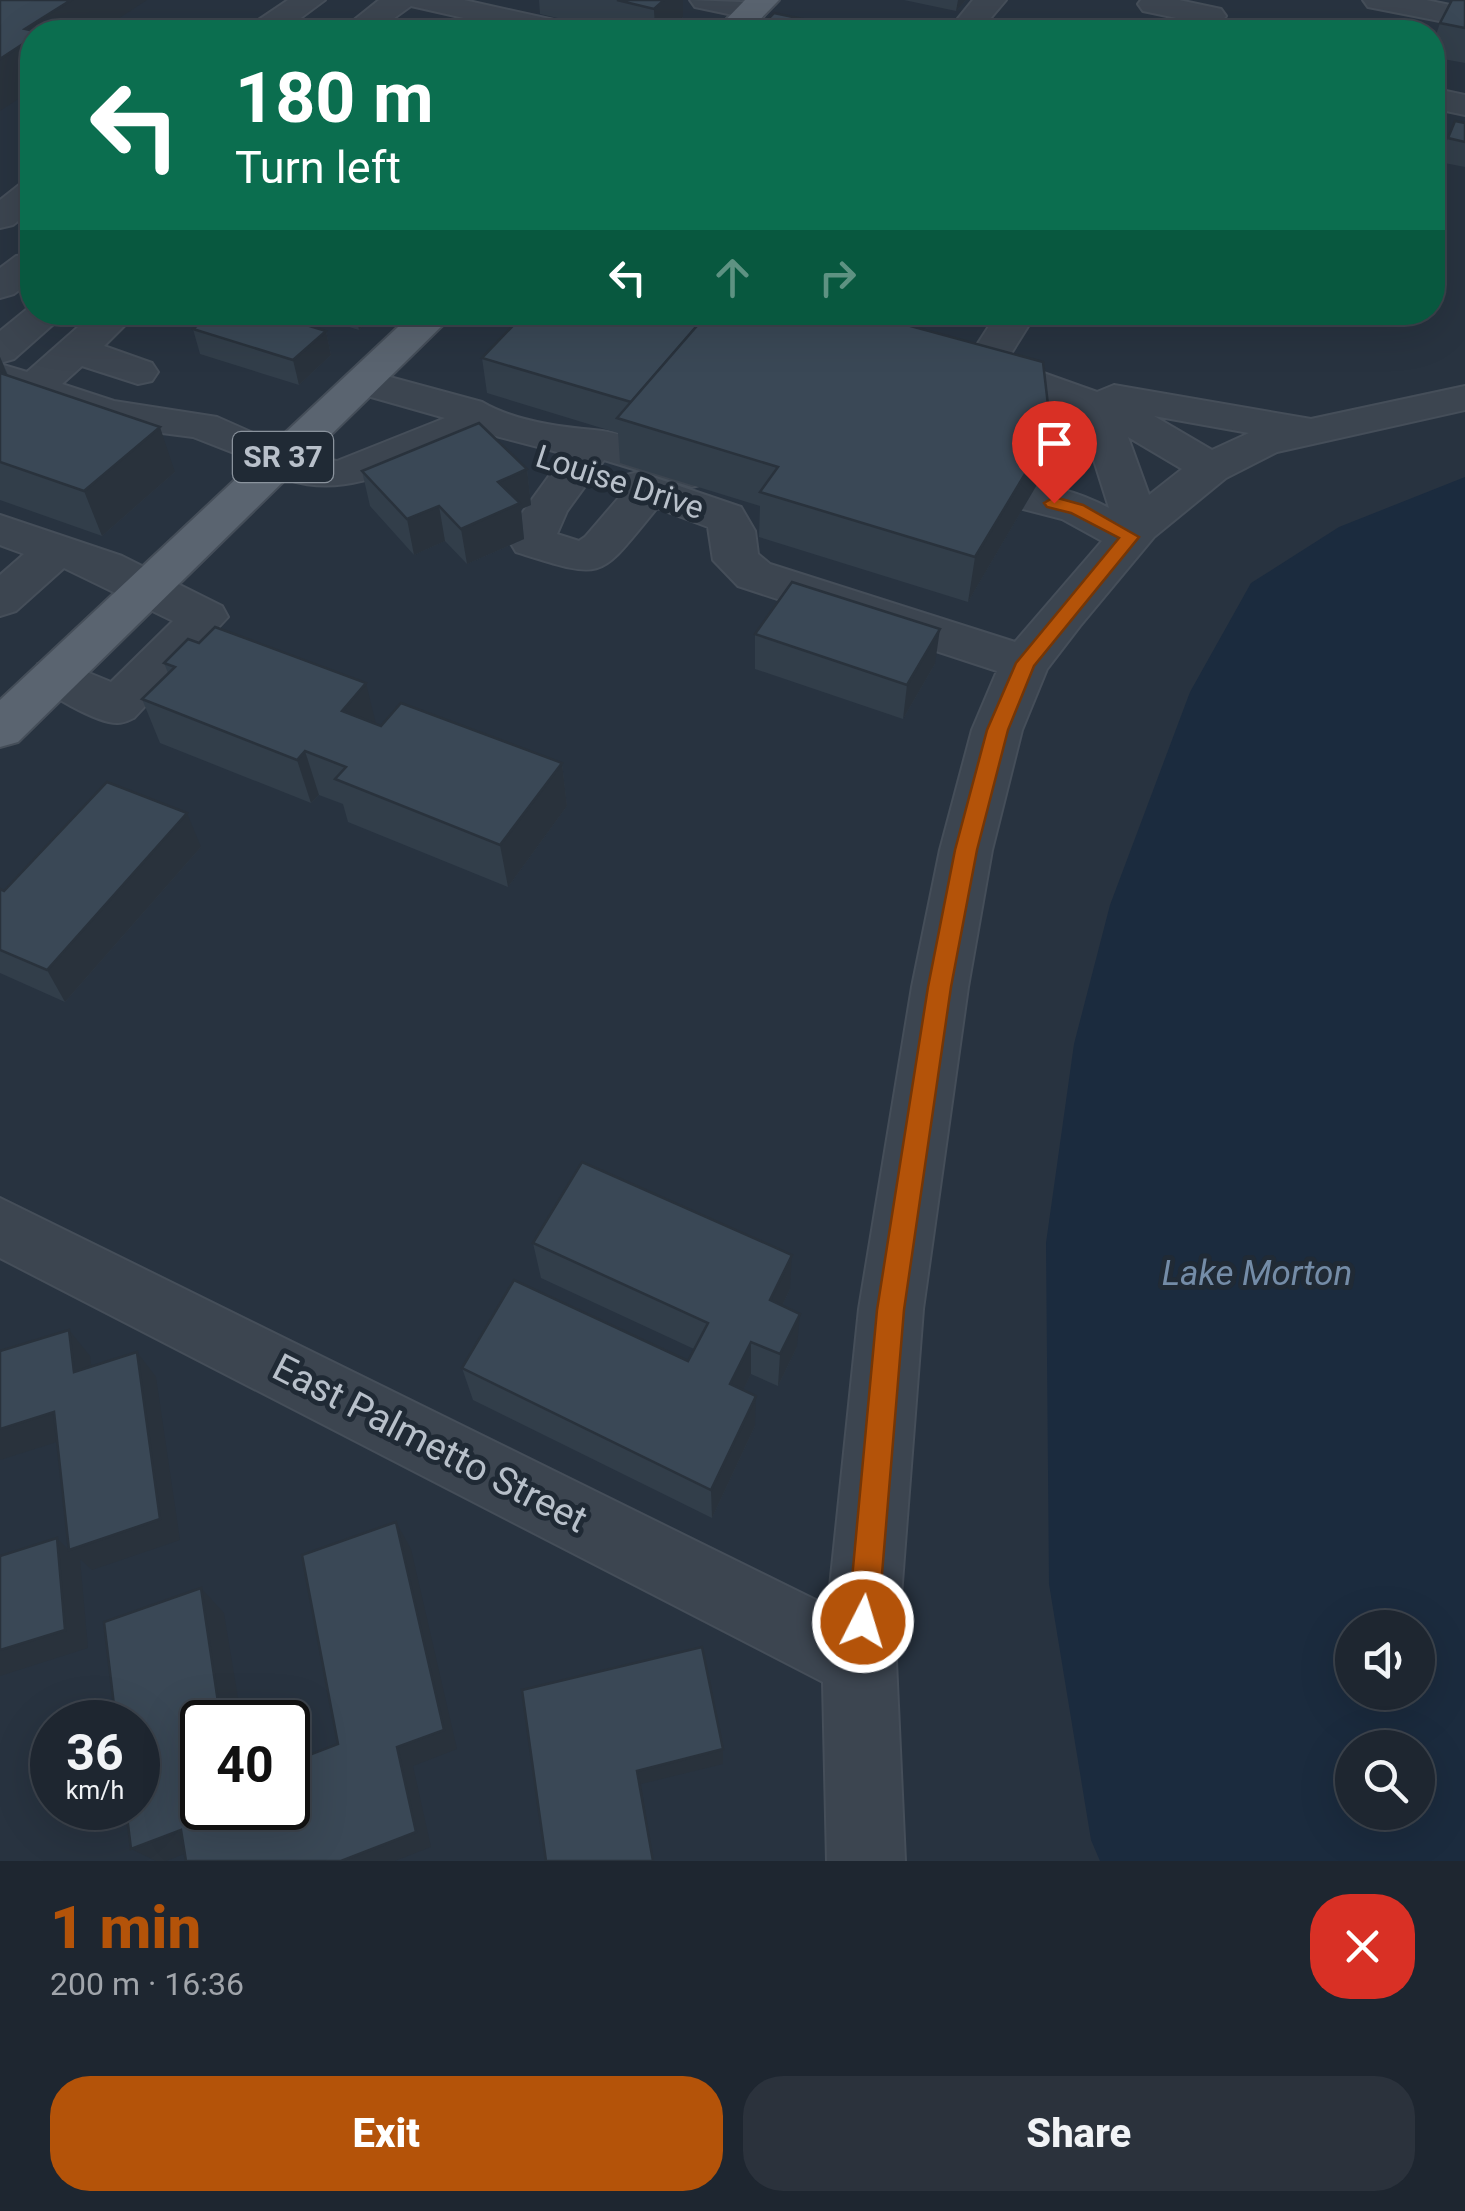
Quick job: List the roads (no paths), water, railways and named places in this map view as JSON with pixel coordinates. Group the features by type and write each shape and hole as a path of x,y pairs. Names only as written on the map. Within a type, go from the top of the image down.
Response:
{"main road":[{"name":"SR 37","path":"0,729 422,325"}],"street":[{"path":"280,20 309,0"},
{"path":"372,20 399,0"},
{"path":"422,0 500,8 533,20"},
{"path":"706,0 748,14"},
{"path":"973,20 990,0"},
{"path":"1379,0 1445,20"},
{"path":"1147,2 1210,16"},
{"path":"474,20 500,8"},
{"path":"0,351 32,325"},
{"path":"32,386 106,361 116,325"},
{"path":"983,366 1010,325"},
{"path":"929,352 1037,382 1126,418 1211,468"},
{"path":"1037,382 1312,432"},
{"path":"1037,382 1098,422 1108,438 1134,532"},
{"path":"32,386 108,414 202,426 319,475 343,474 459,420"},
{"name":"Louise Drive","path":"356,389 587,456 663,461 725,517 732,531 736,560 754,574 1026,663"},
{"path":"866,1861 859,1661 890,1310 940,987 966,850 997,730 1026,663 1134,532 1211,468 1264,442 1465,398"},
{"path":"587,456 534,526 532,542 585,558 601,546 663,461 750,491"},
{"path":"1011,483 1134,532"},
{"path":"0,529 149,586 171,603 205,617 118,706 55,676"},
{"path":"0,600 57,550"},
{"name":"East Palmetto Street","path":"0,1226 859,1661"}],"water":[{"name":"Lake Morton","path":"1465,477 1465,1861 1100,1861 1091,1840 1049,1584 1046,1243 1074,1044 1110,905 1190,692 1251,583 1339,527"}]}
